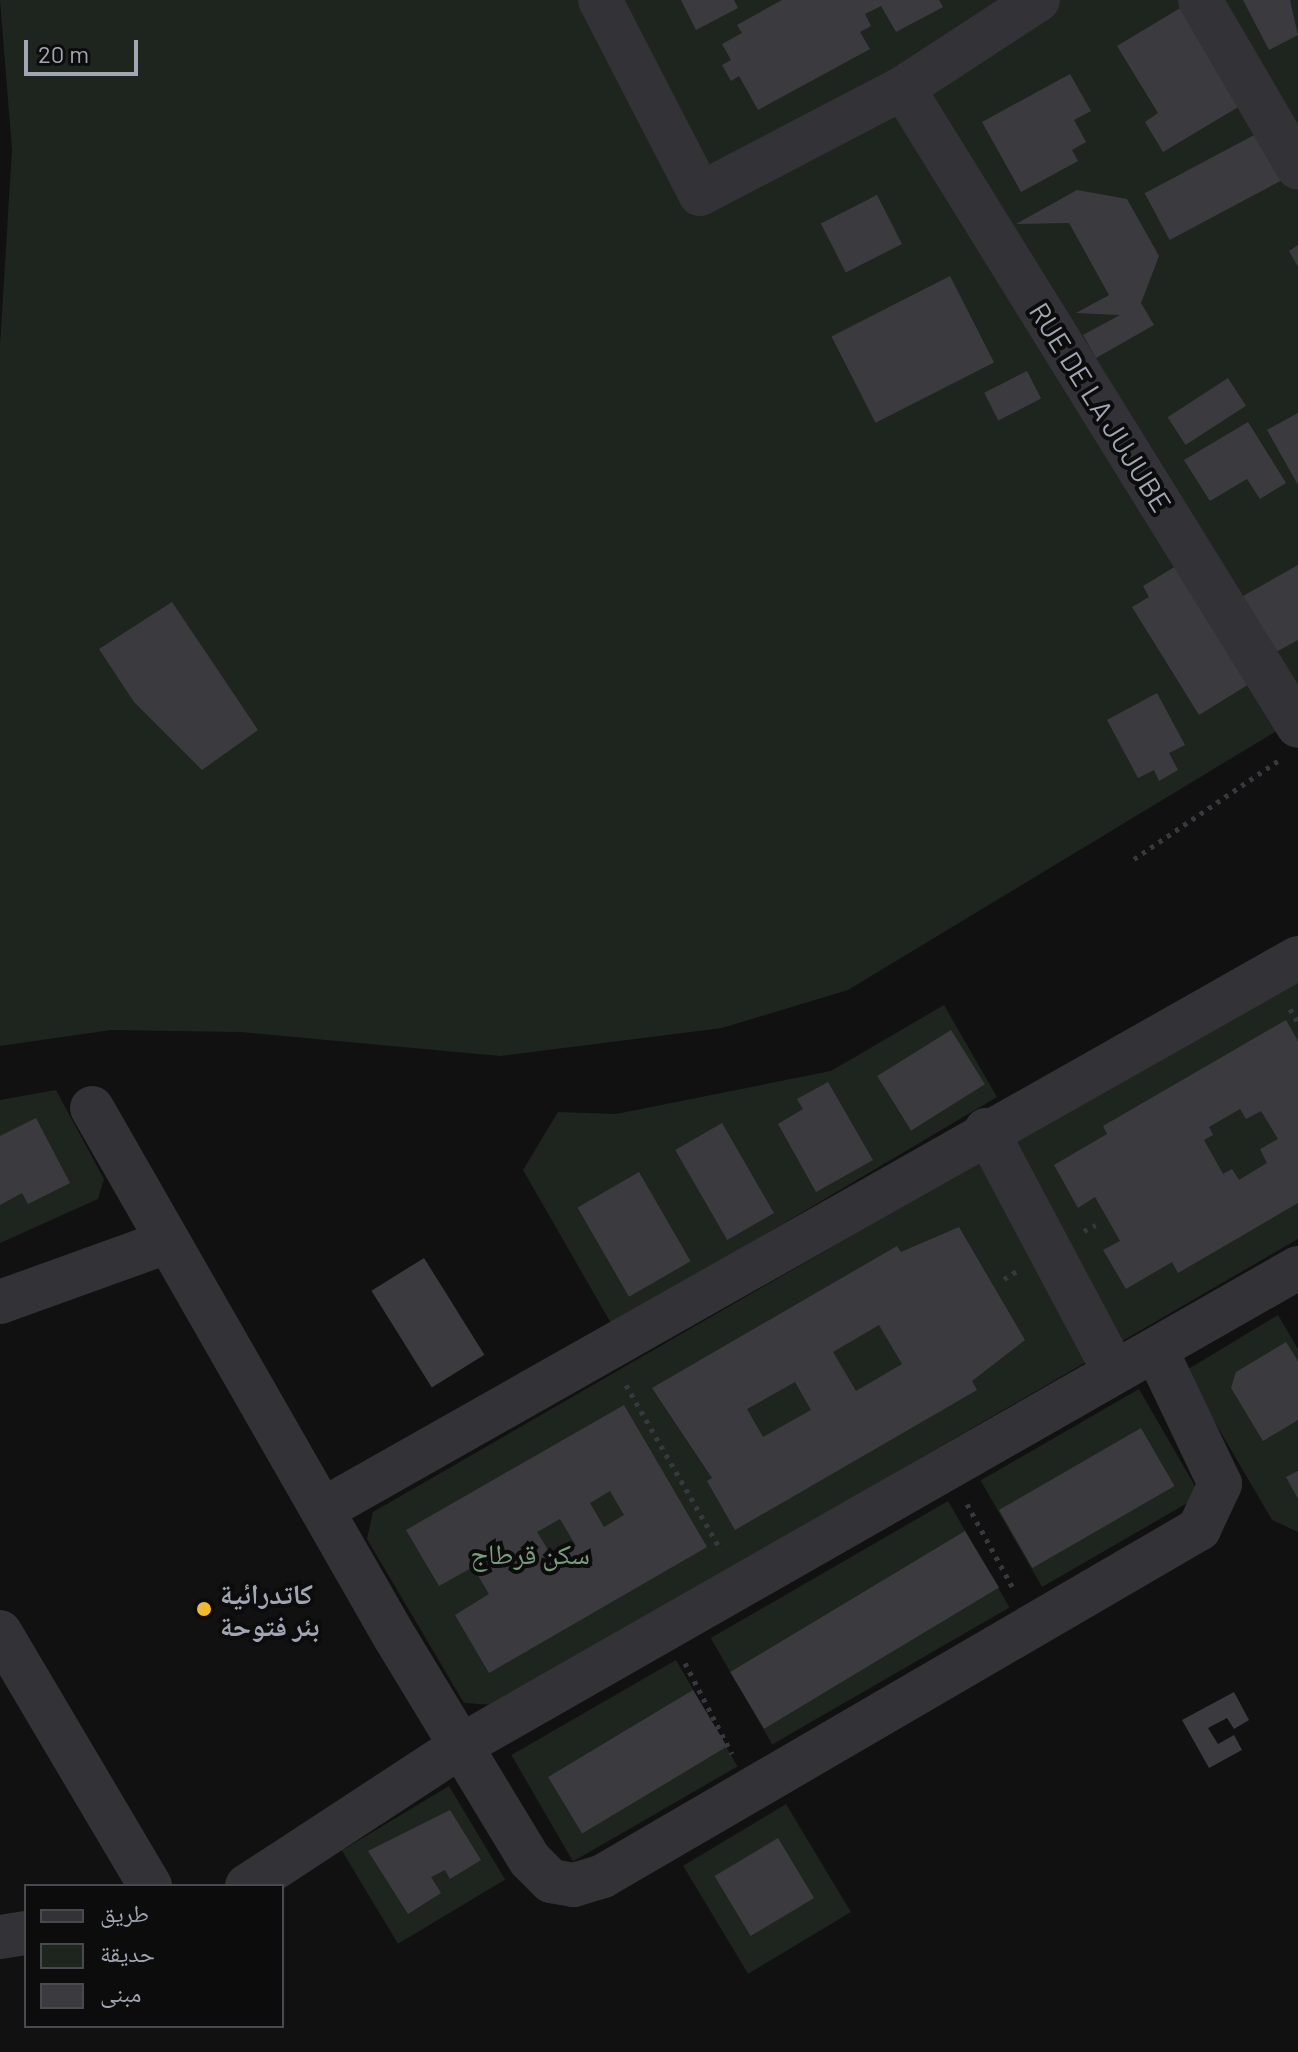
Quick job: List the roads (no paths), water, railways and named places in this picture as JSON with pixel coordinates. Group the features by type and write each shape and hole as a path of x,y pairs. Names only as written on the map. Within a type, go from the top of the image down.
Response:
{"street":[{"path":"600,0 700,194 903,88 1038,0"},
{"path":"1200,0 1298,168"},
{"name":"RUE DE LA JUJUBE","path":"903,88 1292,741"},
{"path":"324,1509 986,1130 1298,958"},
{"path":"92,1108 164,1243 464,1744 530,1860 551,1881 574,1885 603,1876 1199,1529 1213,1509 1220,1484 1156,1350"},
{"path":"986,1130 1113,1369"},
{"path":"0,1302 164,1243"},
{"path":"250,1884 464,1744 741,1585 950,1472 1113,1369 1156,1350 1298,1268"},
{"path":"0,1632 149,1884"},
{"path":"0,1937 24,1933"}],"place":[{"name":"كاتدرائية بئر فتوحة","path":"204,1609"}],"park label":[{"name":"سكن قرطاج","path":"530,1553"}]}
